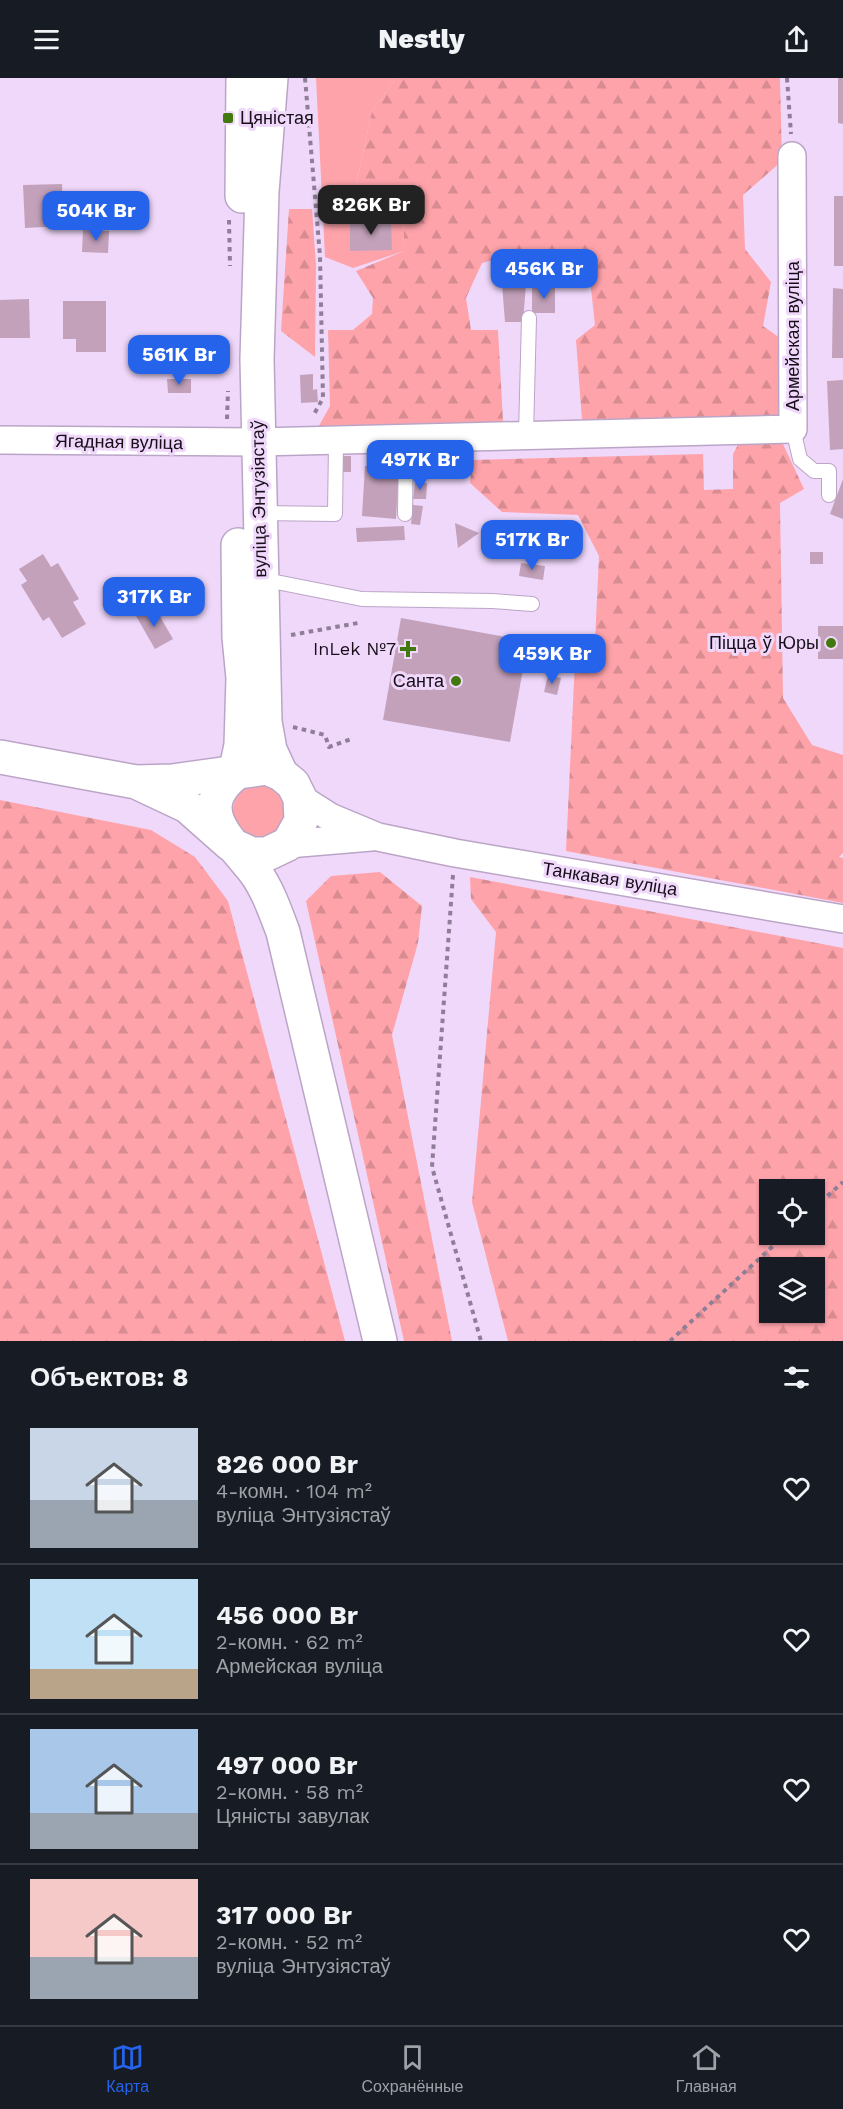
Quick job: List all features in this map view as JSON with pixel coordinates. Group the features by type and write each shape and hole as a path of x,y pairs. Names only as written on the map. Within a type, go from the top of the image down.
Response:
{"street":[{"name":"вуліца Энтузіястаў","path":"243,78 241,443 249,578 270,750 291,786"},
{"name":"вуліца Энтузіястаў","path":"186,779 216,765 224,756 229,742 238,637 260,513 241,443 257,359 262,204 271,78"},
{"name":"Армейская вуліца","path":"241,443 793,429 792,156"},
{"name":"Ягадная вуліца","path":"0,440 241,443"},
{"name":"вуліца Энтузіястаў","path":"235,774 241,746 243,678 238,637"},
{"path":"0,757 136,782 235,774 250,768 267,768 291,786 301,821 288,843 281,883 283,932"},
{"path":"235,774 221,789 215,813 220,830 256,873 272,901 283,932 380,1341"},
{"path":"136,782 187,806 230,844 252,854 267,854 288,843"},
{"name":"Танкавая вуліца","path":"291,786 330,817 378,837 455,853 843,919"},
{"name":"Танкавая вуліца","path":"288,843 378,837"}],"lane":[{"path":"526,434 529,318"},
{"path":"793,429 800,459 814,471 829,471 829,495"},
{"path":"260,513 335,514 336,443 406,442 405,514"},
{"path":"249,578 362,599 492,601 532,604"}],"path":[{"path":"787,78 792,156"},
{"path":"229,209 230,278"},
{"path":"228,384 241,443"},
{"path":"289,635 358,623"},
{"path":"455,853 432,1167 481,1341"},
{"path":"825,1198 843,1182"},
{"path":"670,1341 774,1245"}],"green space":[{"path":"316,78 396,78 372,111 355,190 403,188 404,251 353,268 325,257"},
{"path":"396,78 780,78 782,161 743,195 745,249 771,282 763,326 780,338 780,419 582,420 576,340 595,325 588,261 524,252 482,263 466,298 471,330 498,330 503,421 315,433 330,406 328,330 353,330 372,314 373,298 356,271 404,251 403,188 355,190 372,111"},
{"path":"289,209 312,209 316,265 315,357 281,331"},
{"path":"740,441 783,444 804,489 780,503 783,698 812,745 843,755 843,853 839,857 843,858 843,903 566,851 576,640 595,641 599,556 578,515 502,512 470,483 472,460 703,454 704,490 733,489 733,454"},
{"path":"254,785 264,785 273,789 281,797 285,811 281,825 273,833 264,837 254,837 245,833 237,825 233,816 233,806 237,797 245,789"},
{"path":"0,800 151,830 195,857 228,901 345,1341 0,1341"},
{"path":"380,872 422,906 418,943 392,1035 452,1341 404,1341 306,901 331,876"},
{"path":"470,877 843,948 843,1341 508,1341 472,1202 496,932 471,899"}],"building":[{"path":"838,78 843,78 843,124 838,123"},
{"path":"62,184 63,226 25,228 23,185"},
{"path":"834,196 843,196 843,266 834,266"},
{"path":"391,221 392,250 350,251 350,222"},
{"path":"83,230 109,231 108,253 82,252"},
{"path":"502,284 526,284 523,322 505,322"},
{"path":"532,287 555,287 555,313 532,313"},
{"path":"833,288 843,289 843,358 832,358"},
{"path":"29,299 30,338 0,338 0,300"},
{"path":"63,301 106,301 106,352 76,352 76,339 63,339"},
{"path":"313,374 313,390 317,389 318,402 301,403 300,375"},
{"path":"167,379 191,379 191,393 168,393"},
{"path":"843,380 843,449 830,450 827,381"},
{"path":"340,456 351,456 351,472 341,472"},
{"path":"365,466 399,468 396,519 362,516"},
{"path":"843,479 843,519 830,514"},
{"path":"415,482 427,483 426,499 413,499"},
{"path":"413,505 423,506 420,525 411,524"},
{"path":"455,523 479,533 458,548"},
{"path":"404,526 405,540 357,542 356,528"},
{"path":"810,552 823,552 823,564 810,564"},
{"path":"43,554 51,567 58,563 79,599 73,602 86,624 62,638 49,617 43,621 21,585 27,581 19,569"},
{"path":"521,563 545,566 543,580 519,576"},
{"path":"154,606 173,639 155,649 136,616"},
{"name":"Санта","path":"401,618 528,641 510,742 383,720"},
{"name":"Піцца ў Юры","path":"818,626 843,626 843,659 818,659"},
{"path":"548,675 561,678 557,695 544,692"}],"place":[{"name":"Цяністая","path":"228,118"},
{"name":"Піцца ў Юры","path":"831,643"},
{"name":"InLek №7","path":"408,649"},
{"name":"Санта","path":"456,681"}]}
